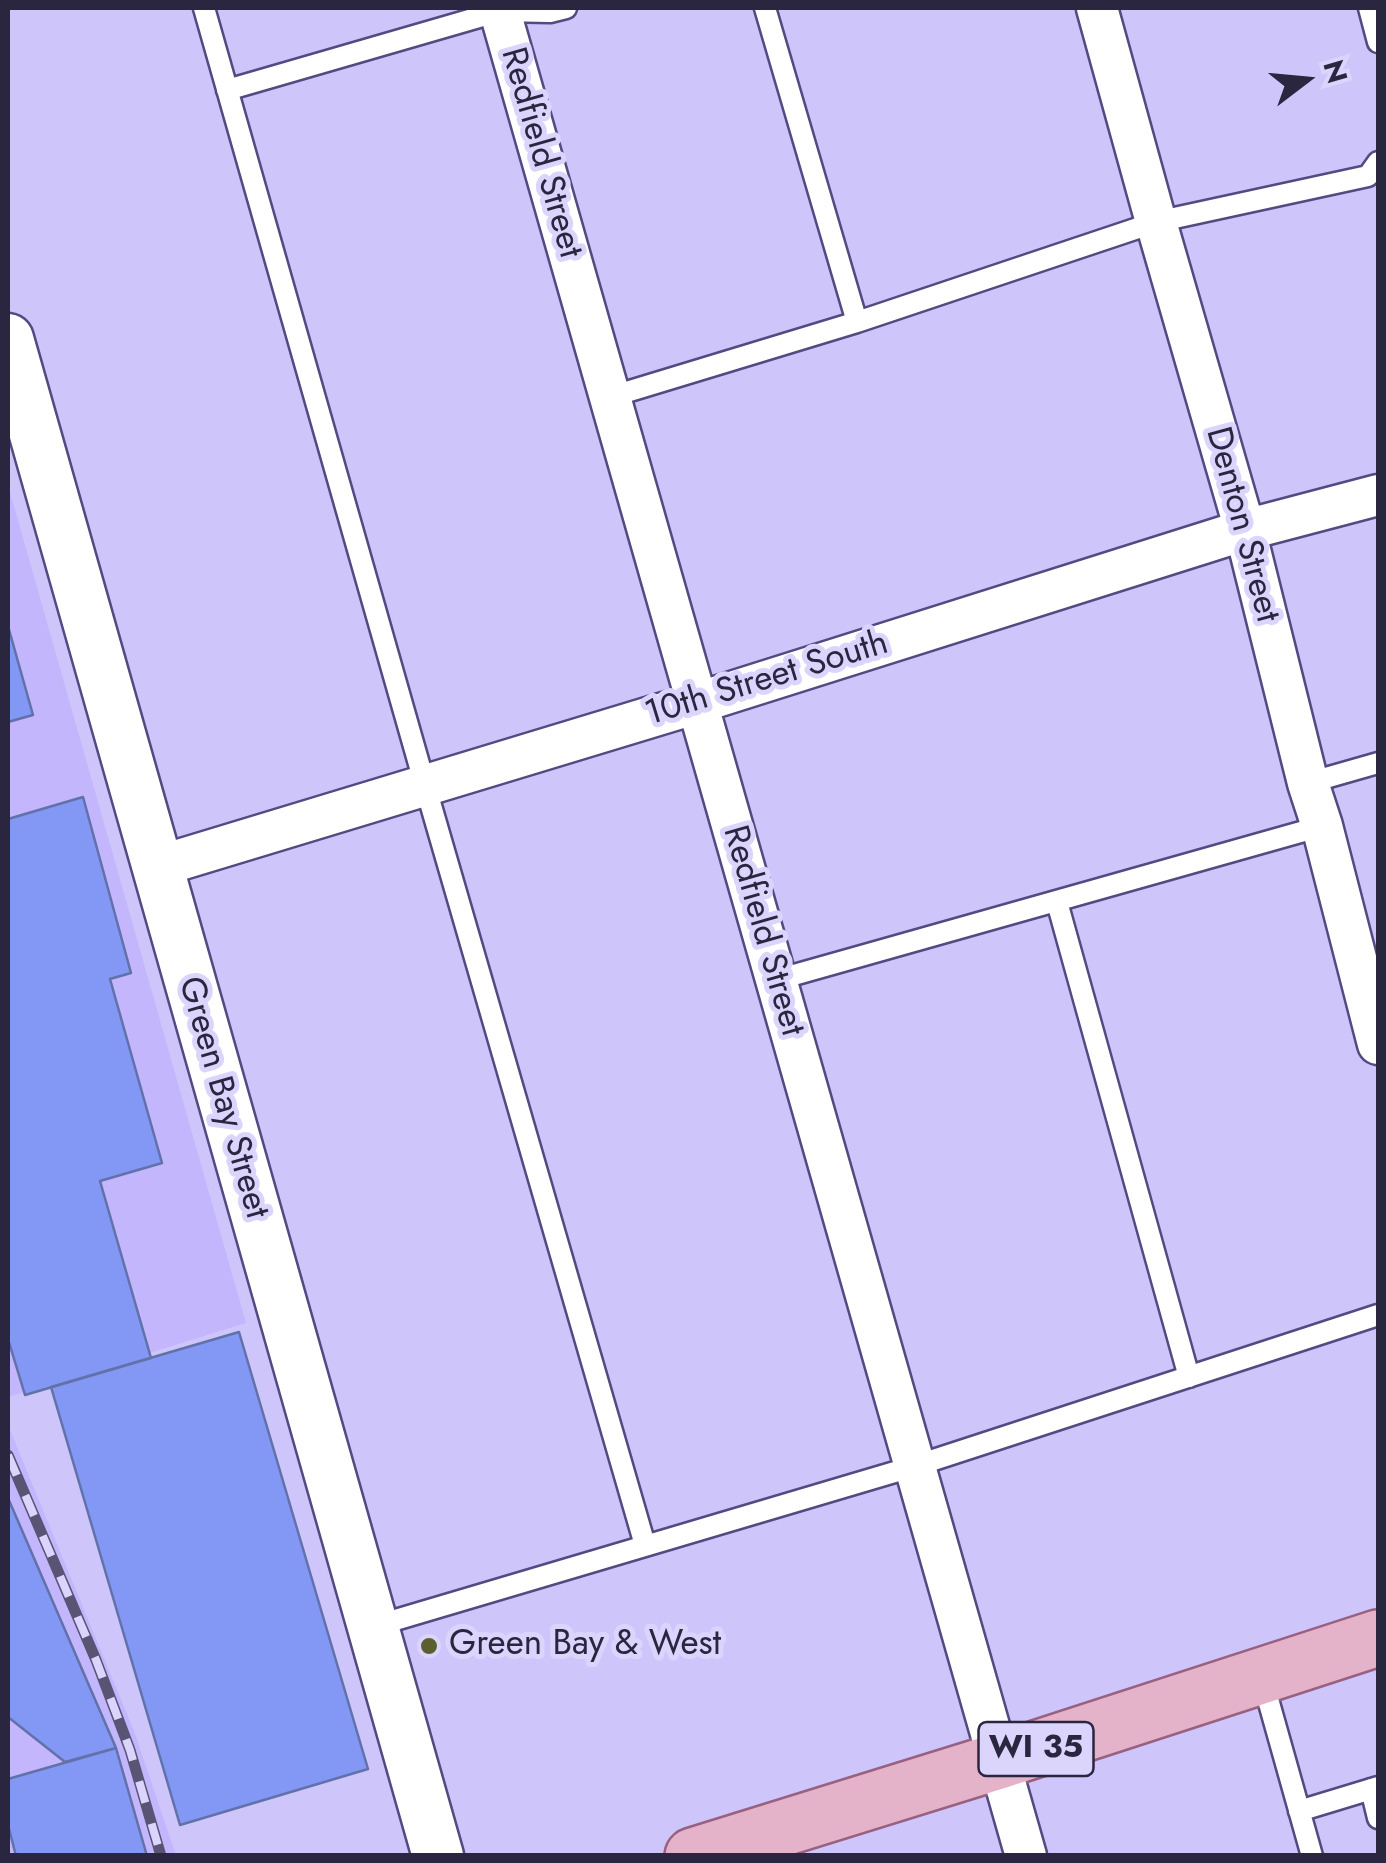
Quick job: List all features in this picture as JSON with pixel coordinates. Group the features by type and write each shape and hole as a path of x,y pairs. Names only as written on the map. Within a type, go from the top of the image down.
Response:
{"main road":[{"name":"WI 35","path":"692,1856 1378,1638"}],"street":[{"name":"Denton Street","path":"1097,8 1245,530 1308,783 1377,1028"},
{"name":"Redfield Street","path":"499,9 1026,1856"},
{"name":"Green Bay Street","path":"8,339 438,1856"},
{"name":"10th Street South","path":"156,867 697,703 1245,530 1378,495"}],"lane":[{"path":"204,8 645,1545"},
{"path":"227,90 499,9 550,12 566,8"},
{"path":"766,8 856,322"},
{"path":"1369,8 1378,42"},
{"path":"610,397 856,322 1156,222 1368,176 1378,162"},
{"path":"1308,783 1378,763"},
{"path":"776,980 1322,826"},
{"path":"1057,902 1189,1376"},
{"path":"373,1626 915,1466 1378,1314"},
{"path":"1261,1676 1312,1856"},
{"path":"1299,1810 1375,1788 1378,1818"}],"shaded area":[{"path":"8,485 246,1323 8,1397"},
{"path":"8,1425 134,1731 176,1855 8,1855"}],"building":[{"path":"8,626 33,715 8,722"},
{"path":"83,797 131,973 110,979 162,1163 100,1181 151,1358 25,1395 8,1339 8,819"},
{"path":"239,1332 368,1769 180,1825 51,1387"},
{"path":"8,1498 116,1748 65,1762 8,1717"},
{"path":"116,1748 147,1856 16,1856 8,1825 8,1779"}],"railway":[{"path":"8,1455 96,1660 130,1750 161,1856"}],"place":[{"name":"Green Bay & West","path":"429,1646"}]}
